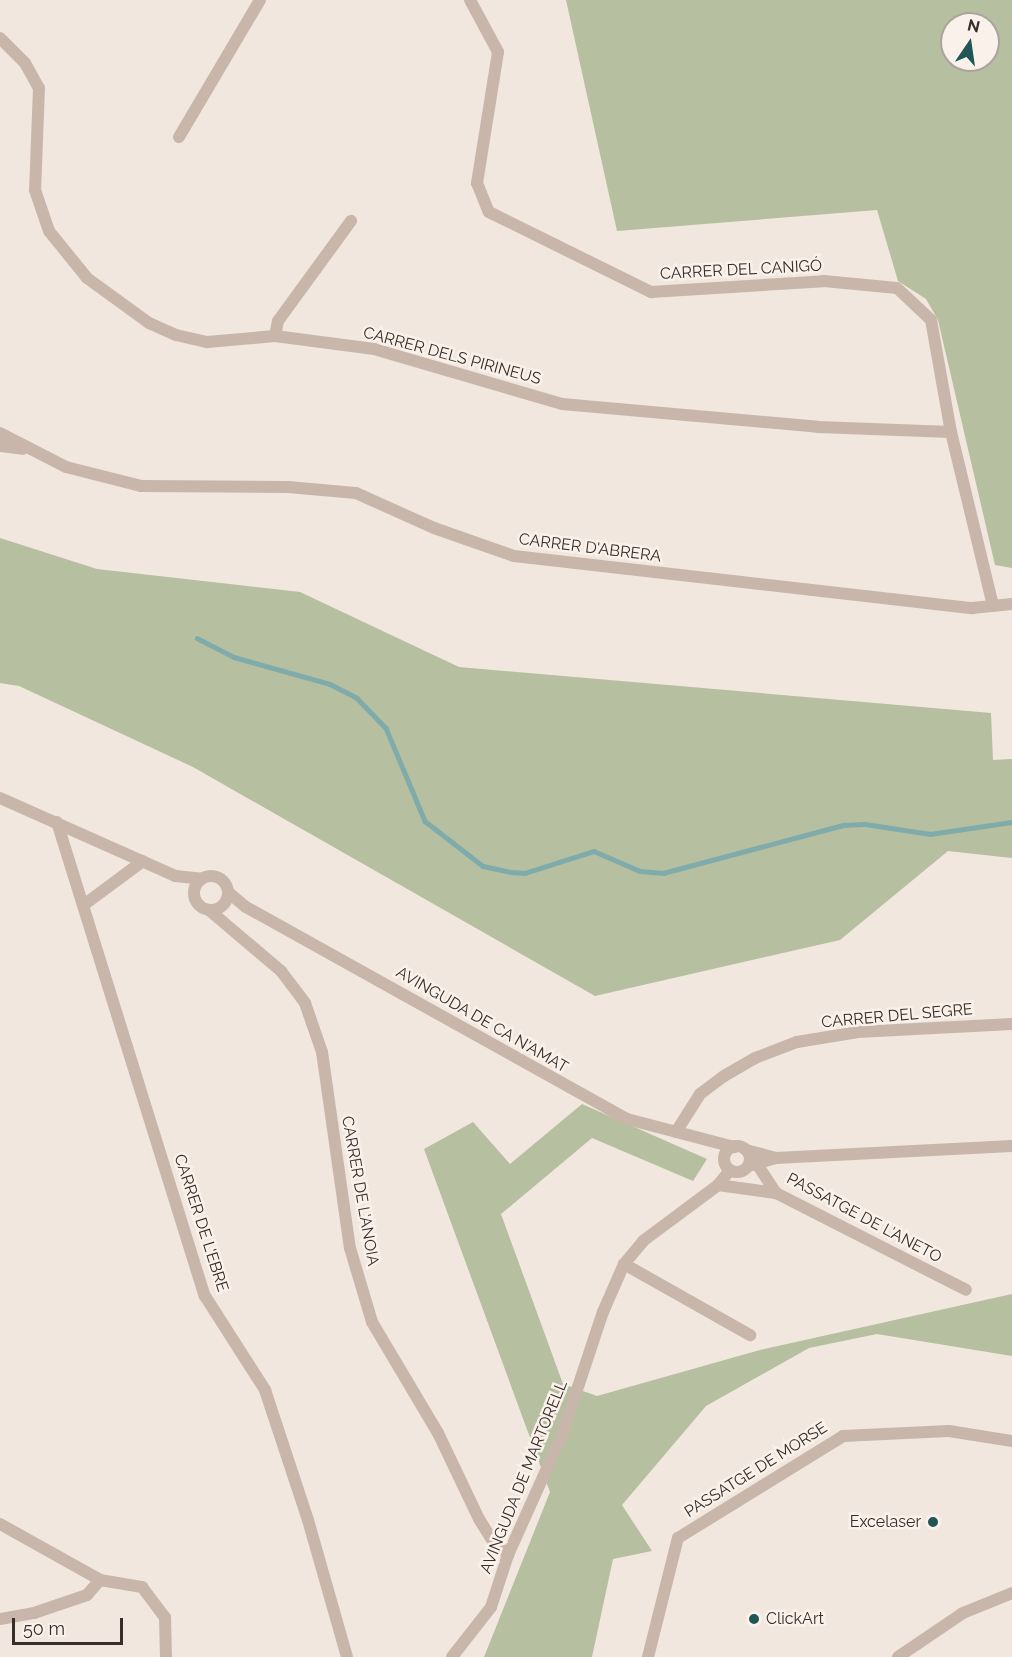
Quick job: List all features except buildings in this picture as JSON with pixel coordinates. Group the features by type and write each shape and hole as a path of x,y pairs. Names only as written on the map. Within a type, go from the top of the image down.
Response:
{"street":[{"path":"179,137 260,0"},
{"name":"CARRER DEL CANIGÓ","path":"470,0 498,52 477,183 489,212 651,292 824,281 897,288 931,320 951,432 993,606"},
{"name":"CARRER DELS PIRINEUS","path":"0,38 25,63 39,88 35,190 49,231 87,278 149,323 176,335 207,342 275,336 374,349 562,404 818,427 951,432"},
{"path":"275,336 278,321 351,221"},
{"name":"CARRER D'ABRERA","path":"0,433 66,467 141,486 288,487 356,493 434,528 514,556 972,608 1012,604"},
{"name":"CARRER D'ABRERA","path":"0,446 36,452"},
{"path":"0,798 174,876 195,896 200,906 215,909 228,892 219,878 174,876"},
{"name":"CARRER DE L'EBRE","path":"57,822 85,904 205,1296 265,1390 308,1520 347,1657"},
{"path":"85,904 143,861"},
{"path":"195,896 202,879"},
{"name":"AVINGUDA DE CA N'AMAT","path":"228,892 246,907 627,1119 776,1158"},
{"name":"AVINGUDA DE CA N'AMAT","path":"215,909 246,907"},
{"name":"CARRER DE L'ANOIA","path":"215,909 281,971 304,1003 322,1052 350,1248 372,1322 438,1433 479,1519 493,1541 508,1555"},
{"name":"CARRER DEL SEGRE","path":"676,1132 700,1094 724,1076 755,1058 797,1042 858,1032 1012,1024"},
{"path":"709,1142 727,1165"},
{"name":"AVINGUDA DE CA N'AMAT","path":"727,1165 738,1172 776,1158 1012,1146"},
{"path":"740,1148 753,1165"},
{"name":"AVINGUDA DE MARTORELL","path":"452,1657 491,1607 508,1555 562,1435 603,1312 624,1264 643,1241 718,1185 727,1165 740,1148"},
{"name":"PASSATGE DE L'ANETO","path":"753,1165 776,1193 966,1290"},
{"path":"718,1185 776,1193"},
{"path":"624,1264 750,1335"},
{"name":"PASSATGE DE MORSE","path":"648,1657 678,1538 843,1436 949,1431 1012,1441"},
{"path":"0,1524 100,1580 142,1587 165,1617 166,1657"},
{"path":"0,1619 34,1613 87,1594 100,1580"},
{"path":"898,1657 963,1613 1012,1593"}],"green space":[{"path":"566,0 1012,0 1012,568 995,565 938,320 926,299 898,281 877,210 617,231"},
{"path":"0,538 97,569 300,592 459,667 991,713 993,760 1012,759 1012,858 948,851 840,940 595,996 193,767 19,686 0,683"},
{"path":"582,1104 707,1159 693,1181 592,1138 501,1214 563,1384 597,1396 760,1350 1012,1294 1012,1356 877,1334 809,1348 706,1406 622,1505 652,1551 613,1559 592,1657 484,1657 550,1492 424,1149 473,1122 510,1164"}],"waterway":[{"path":"197,638 234,657 330,684 357,698 386,728 425,821 483,866 525,873 594,851 640,871 663,873 844,825 865,824 930,834 1012,822"}],"place":[{"name":"Excelaser","path":"933,1522"},
{"name":"ClickArt","path":"754,1619"}]}
